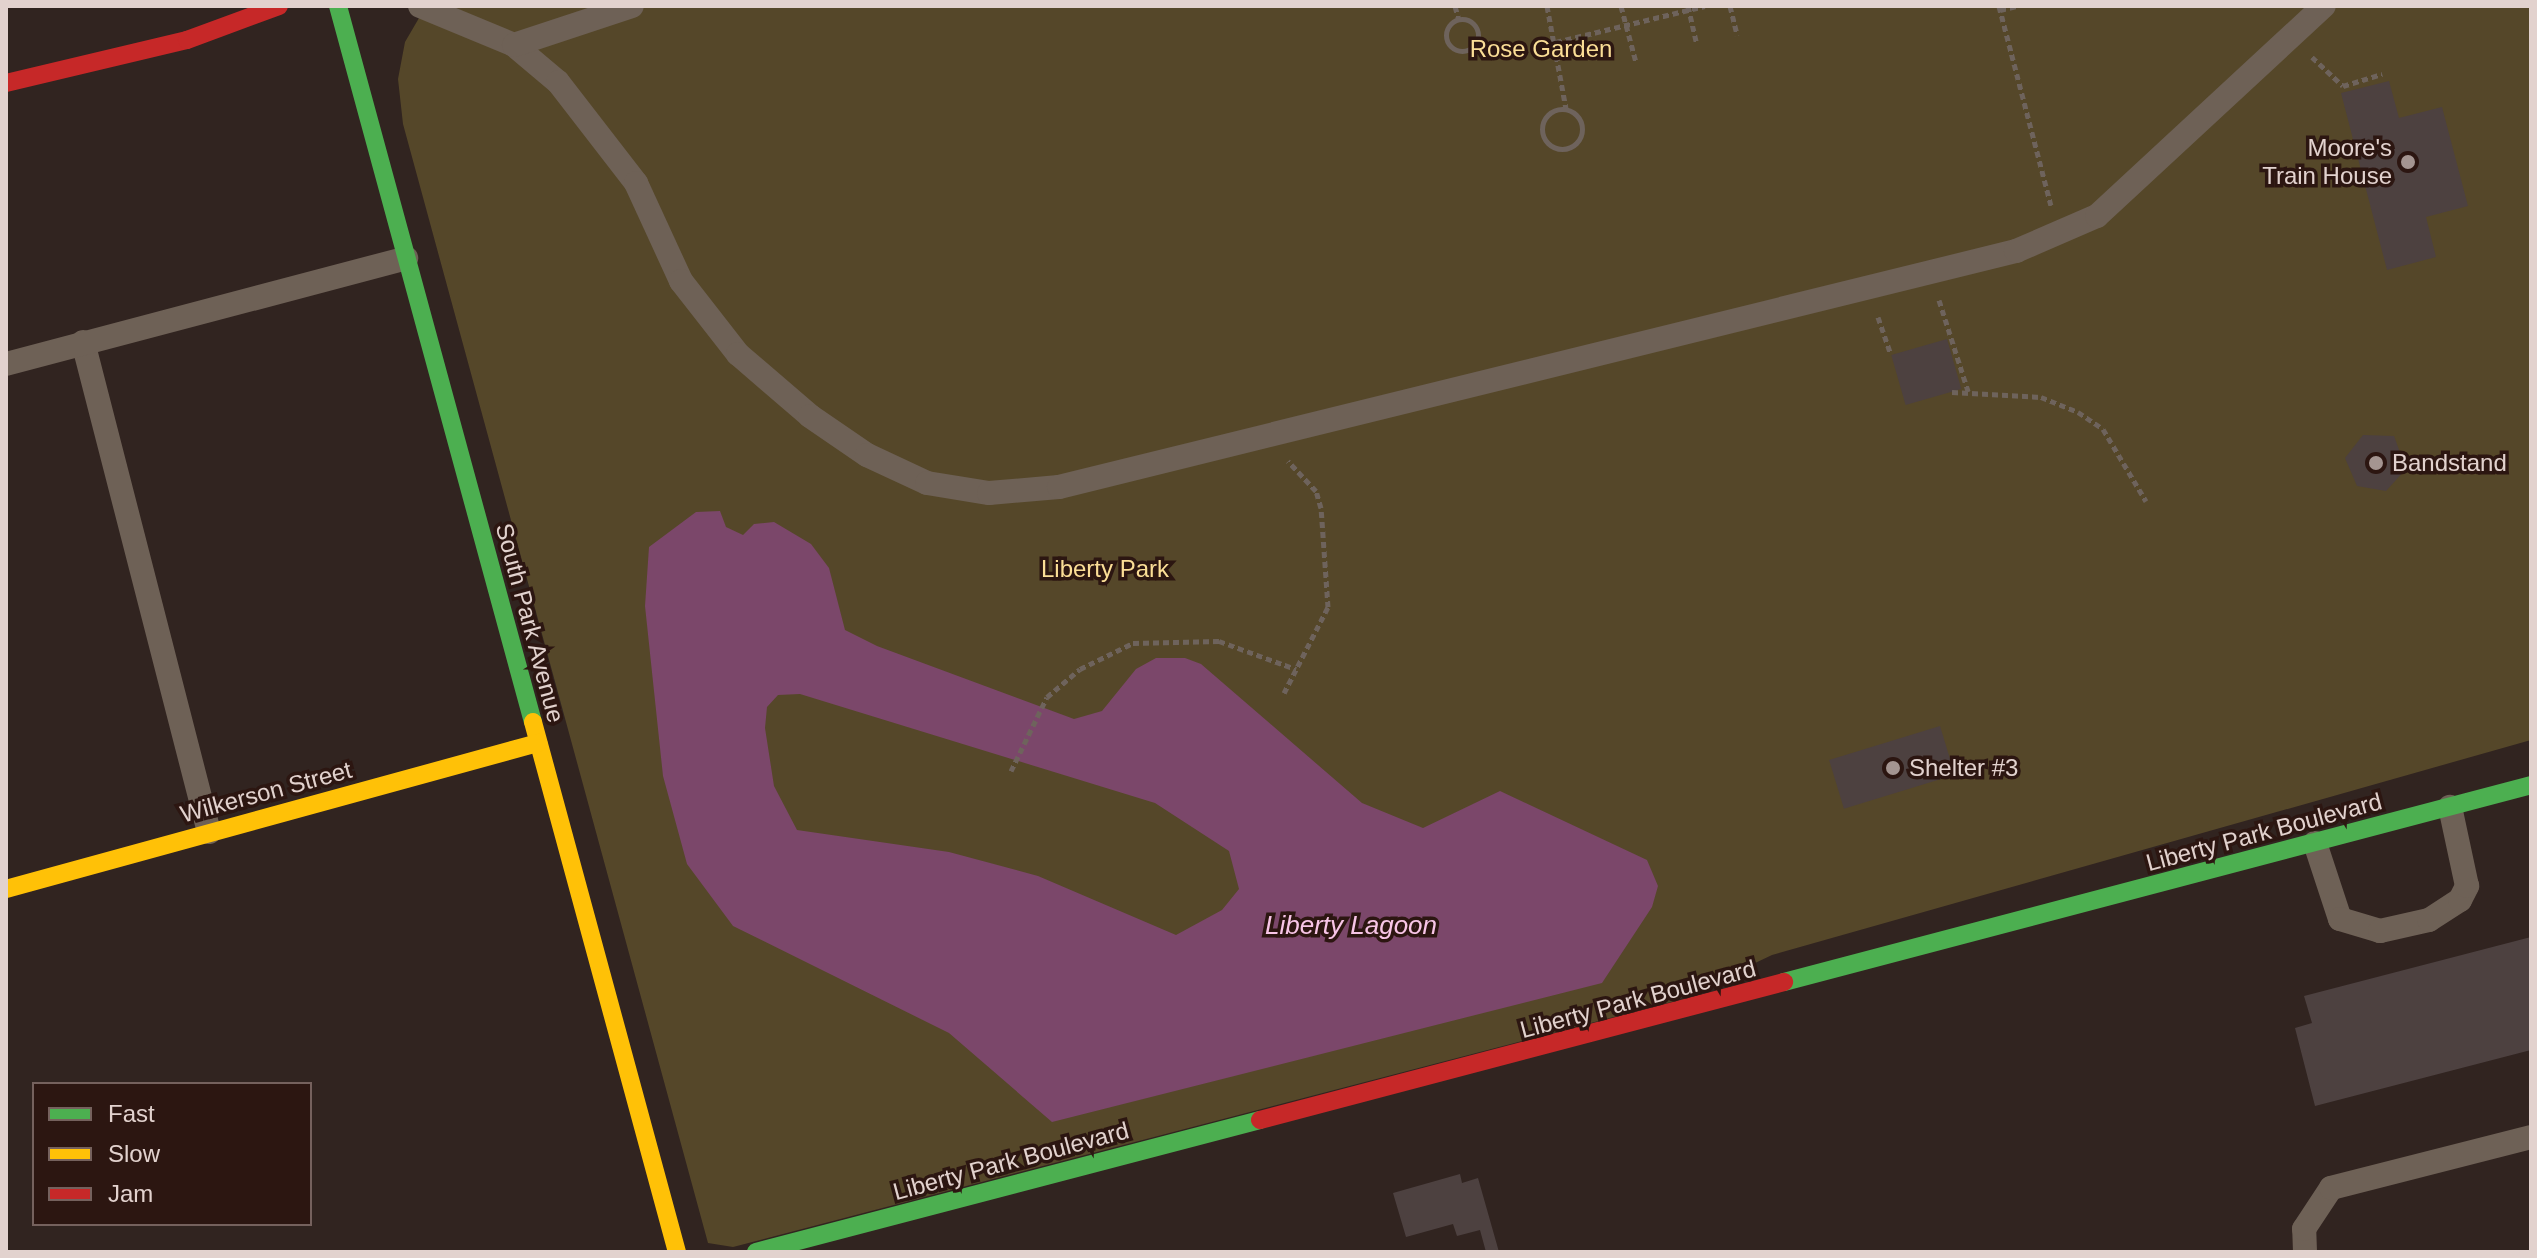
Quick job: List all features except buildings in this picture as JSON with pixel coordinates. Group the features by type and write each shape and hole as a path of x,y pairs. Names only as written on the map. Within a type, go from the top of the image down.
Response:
{"street":[{"path":"6,83 187,40 279,6"},
{"name":"South Park Avenue","path":"338,6 677,1252"},
{"name":"Wilkerson Street","path":"6,889 538,743"},
{"name":"Liberty Park Boulevard","path":"756,1252 2531,785"}],"lane":[{"path":"420,6 514,45 592,120 636,183 681,281 738,354 867,455 927,483 989,493 1059,487 2016,251 2097,216 2158,167 2324,6"},
{"path":"514,45 632,6"},
{"path":"6,364 406,258"},
{"path":"83,342 209,832"},
{"path":"2315,843 2340,919 2380,931 2429,920 2447,911 2467,886 2450,807"},
{"path":"2305,1252 2304,1229 2331,1188 2531,1137"}],"path":[{"path":"1455,6 1459,20 1478,35 1465,51 1446,38 1459,20"},
{"path":"1547,6 1566,109 1581,122 1581,135 1574,145 1556,149 1545,141 1543,121 1566,109"},
{"path":"1621,6 1636,62"},
{"path":"1556,42 1705,6"},
{"path":"1730,6 1737,35"},
{"path":"2017,6 2000,8 2058,233"},
{"path":"1688,8 1697,44"},
{"path":"2292,38 2343,86 2382,74"},
{"path":"1947,339 1956,338 1968,391"},
{"path":"1952,392 2041,397 2078,412 2103,429 2146,501"},
{"path":"1266,436 1316,491 1321,508 1328,607 1284,693"},
{"path":"1011,771 1047,697 1080,669 1133,643 1170,639 1219,641 1296,669"}],"green space":[{"name":"Liberty Park","path":"426,6 2531,6 2531,740 1772,955 1675,1001 733,1247 708,1243 403,124 398,79 405,42"}],"water":[{"name":"Liberty Lagoon","path":"720,511 726,527 743,535 754,524 774,522 811,544 829,568 845,630 877,646 1074,719 1102,711 1136,669 1156,658 1185,658 1201,664 1362,803 1423,828 1500,791 1647,860 1658,886 1652,907 1602,983 1052,1122 949,1033 733,926 687,864 663,776 645,606 649,547 696,512","holes":["800,694 1155,803 1229,851 1239,889 1222,910 1176,935 1038,876 949,852 797,830 774,786 765,728 767,707 778,695"]}],"traffic: fast":[{"path":"338,6 533,722"},
{"path":"1784,982 2531,785"},
{"path":"756,1252 1260,1120"}],"traffic: slow":[{"path":"533,722 677,1252"},
{"path":"6,889 538,743"}],"traffic: jam":[{"path":"6,83 187,40 279,6"},
{"path":"1260,1120 1784,982"}],"place":[{"name":"Moore's Train House","path":"2408,162"},
{"name":"Bandstand","path":"2376,463"},
{"name":"Shelter #3","path":"1893,768"}],"park label":[{"name":"Rose Garden","path":"1541,49"}]}
